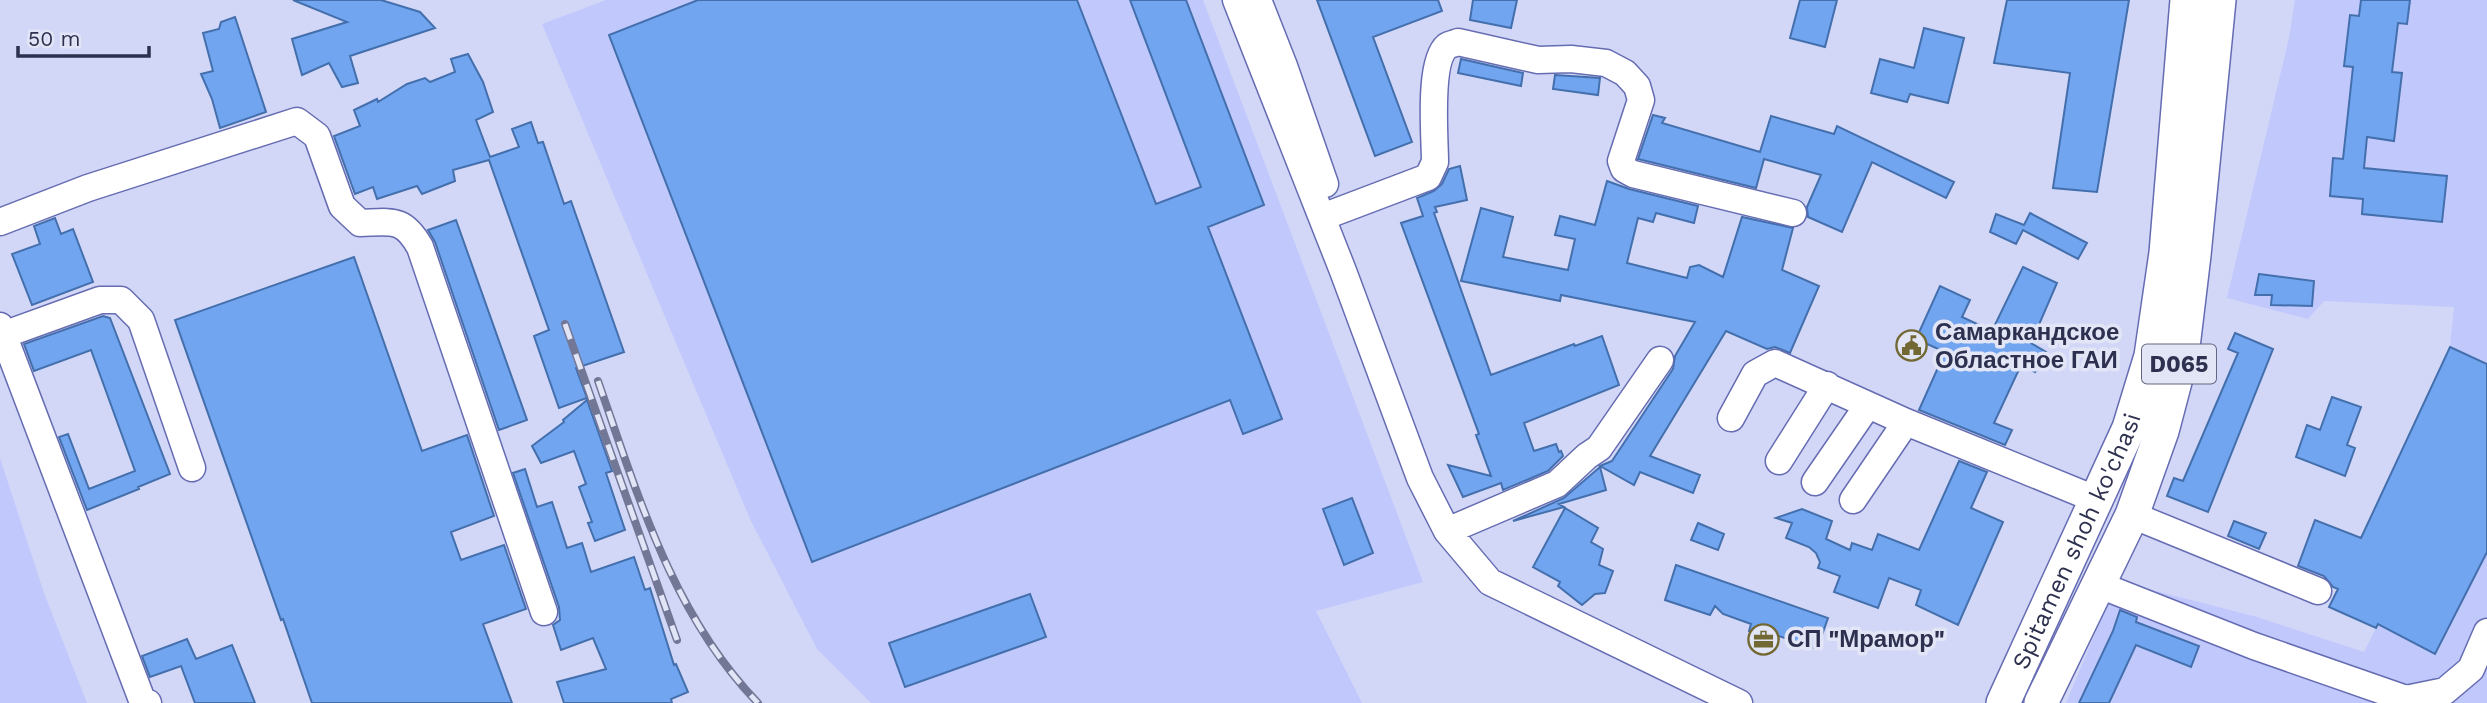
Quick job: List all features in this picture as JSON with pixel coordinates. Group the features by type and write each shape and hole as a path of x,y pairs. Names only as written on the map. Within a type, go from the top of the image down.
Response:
{"main road":[{"name":"Spitamen shoh ko'chasi","path":"2003,703 2129,428 2151,356 2166,253 2187,0"},
{"name":"Spitamen shoh ko'chasi","path":"2041,703 2132,515 2162,431 2182,355 2219,0"}],"street":[{"path":"1236,0 1343,271 1420,478 1447,531 1490,582 1739,703"},
{"path":"1258,0 1315,151 1334,213 1343,271"},
{"path":"1334,213 1428,177 1433,171 1434,80 1440,58 1447,46 1458,42 1538,60 1571,59 1606,63 1625,73 1637,86 1641,100 1622,162 1624,169 1633,174 1793,213"},
{"path":"0,222 88,188 297,121 317,136 342,206 360,223 399,224 410,230 420,247 544,612"},
{"path":"148,703 142,700 2,330 100,300 121,300 141,320 192,468"},
{"path":"1447,531 1557,484 1599,448 1660,360"},
{"path":"1731,418 1755,374 1775,363 1906,422 2095,499"},
{"path":"1779,461 1827,385"},
{"path":"1815,482 1868,405"},
{"path":"1853,500 1906,422"},
{"path":"2132,515 2318,592"},
{"path":"2098,584 2254,646 2406,699 2445,691 2471,669 2487,632"}],"shaded area":[{"path":"606,0 1203,0 1423,582 1316,611 1362,703 871,703 817,649 750,519 542,24"},
{"path":"2295,0 2487,0 2487,703 2066,703 2117,581 2257,617 2364,652 2376,628 2329,607 2450,347 2454,307 2324,301 2308,319 2227,298 2289,38"},
{"path":"0,458 44,593 87,703 0,703"}],"building":[{"path":"293,0 381,0 420,12 435,28 350,56 358,83 342,87 329,63 302,75 292,39 347,22"},
{"path":"698,0 1077,0 1156,204 1201,187 1130,0 1186,0 1264,205 1208,227 1282,419 1243,434 1230,400 812,562 609,35"},
{"path":"1317,0 1438,0 1442,11 1373,37 1412,142 1375,156"},
{"path":"1473,0 1517,0 1511,28 1470,20"},
{"path":"1800,0 1837,0 1825,47 1790,38"},
{"path":"2007,0 2129,0 2097,192 2053,188 2070,73 1994,63"},
{"path":"2361,0 2410,0 2407,24 2398,23 2392,72 2402,73 2394,141 2367,137 2364,168 2447,176 2442,222 2362,214 2363,199 2330,196 2333,158 2343,159 2353,67 2344,66 2350,15 2359,16"},
{"path":"235,17 266,112 220,128 201,74 213,71 203,33 219,29 221,22"},
{"path":"1924,28 1964,38 1948,103 1910,94 1907,102 1871,93 1880,59 1914,68"},
{"path":"468,54 483,82 493,112 476,120 490,157 519,147 512,129 531,122 538,143 543,142 564,204 571,201 624,352 576,368 587,398 559,408 534,336 549,330 489,160 453,170 455,181 422,194 417,186 377,199 373,187 355,194 334,136 360,126 354,110 377,99 378,102 407,84 425,78 430,82 455,72 451,59"},
{"path":"1461,59 1523,73 1521,86 1458,73"},
{"path":"1555,75 1600,78 1598,95 1553,89"},
{"path":"1653,115 1665,118 1662,123 1760,152 1771,116 1834,134 1837,126 1954,182 1946,198 1872,162 1842,232 1808,217 1807,207 1821,175 1764,159 1756,188 1638,159"},
{"path":"1460,166 1467,200 1435,207 1437,212 1434,213 1491,375 1602,336 1619,385 1524,423 1534,451 1556,444 1559,452 1561,451 1563,456 1548,471 1503,490 1501,483 1463,497 1448,465 1491,476 1476,435 1479,434 1401,223 1423,216 1417,198 1434,191 1442,184 1449,169"},
{"path":"1607,181 1698,206 1694,223 1656,213 1653,222 1638,218 1627,263 1687,278 1690,267 1699,265 1723,277 1742,217 1793,228 1782,270 1819,286 1790,353 1775,347 1767,349 1726,331 1650,456 1700,475 1693,493 1640,472 1634,485 1600,466 1612,461 1673,369 1675,356 1695,322 1561,295 1560,301 1461,281 1481,208 1513,217 1503,257 1568,270 1575,239 1555,235 1560,216 1595,225"},
{"path":"2030,213 2087,243 2078,259 2023,230 2016,244 1990,232 1996,214 2024,225"},
{"path":"55,218 61,234 73,229 93,282 32,305 12,254 40,244 34,226"},
{"path":"456,220 527,420 499,430 435,242 428,230"},
{"path":"354,257 422,451 467,435 494,516 451,532 461,560 504,545 526,609 483,624 512,703 312,703 283,619 281,620 175,320"},
{"path":"2023,267 2057,283 2031,343 2046,352 2043,360 2045,367 2037,367 2035,372 2021,365 1994,423 2012,430 2005,445 1919,410 1945,352 1916,339 1940,286 1970,300 1962,317 1992,331"},
{"path":"2259,274 2314,281 2312,306 2271,305 2272,295 2255,295"},
{"path":"103,316 110,318 170,474 87,510 59,437 68,434 89,489 135,471 91,350 34,371 24,344"},
{"path":"2235,333 2273,349 2208,512 2167,496 2174,478 2183,481 2238,353 2228,349"},
{"path":"2450,347 2487,364 2487,552 2435,654 2378,624 2376,628 2329,607 2338,589 2324,576 2298,566 2315,520 2361,538"},
{"path":"2332,397 2361,407 2347,445 2355,448 2345,476 2296,457 2307,425 2320,430"},
{"path":"587,400 612,471 606,473 625,530 595,541 588,523 592,522 579,487 586,484 574,451 541,463 532,446 564,422 563,420"},
{"path":"1959,461 1987,472 1971,508 2003,522 1958,625 1916,605 1921,590 1889,578 1878,608 1834,592 1840,576 1818,568 1820,562 1816,553 1809,547 1786,538 1792,523 1776,518 1802,509 1832,521 1826,539 1850,550 1852,543 1872,550 1878,534 1919,550"},
{"path":"1600,467 1606,490 1559,504 1564,507 1513,521 1564,498"},
{"path":"525,469 537,507 552,502 567,548 582,543 591,572 634,557 645,590 650,588 674,665 676,664 688,692 671,699 672,703 564,703 557,682 606,669 593,638 561,650 553,625 560,620 559,607 513,473"},
{"path":"1352,498 1373,553 1344,565 1323,509"},
{"path":"1565,508 1598,528 1591,542 1603,549 1599,565 1613,571 1605,593 1595,594 1582,605 1558,586 1560,582 1533,567"},
{"path":"2234,521 2266,533 2259,549 2228,536"},
{"path":"1698,523 1724,534 1718,550 1691,540"},
{"path":"1676,565 1828,618 1817,649 1764,631 1763,636 1749,631 1751,624 1723,614 1715,606 1710,615 1665,600"},
{"path":"1030,594 1046,637 905,687 889,643"},
{"path":"2120,610 2137,617 2136,622 2199,646 2191,667 2136,645 2109,703 2079,703 2113,631"},
{"path":"187,639 196,659 232,645 255,703 195,703 181,666 150,677 142,656"}],"railway":[{"path":"565,324 677,640"},
{"path":"598,381 644,510 680,592 702,631 728,668 758,703"}],"place":[{"name":"Самаркандское Областное ГАИ","path":"1912,346"},
{"name":"СП \"Мрамор\"","path":"1764,639"}]}
